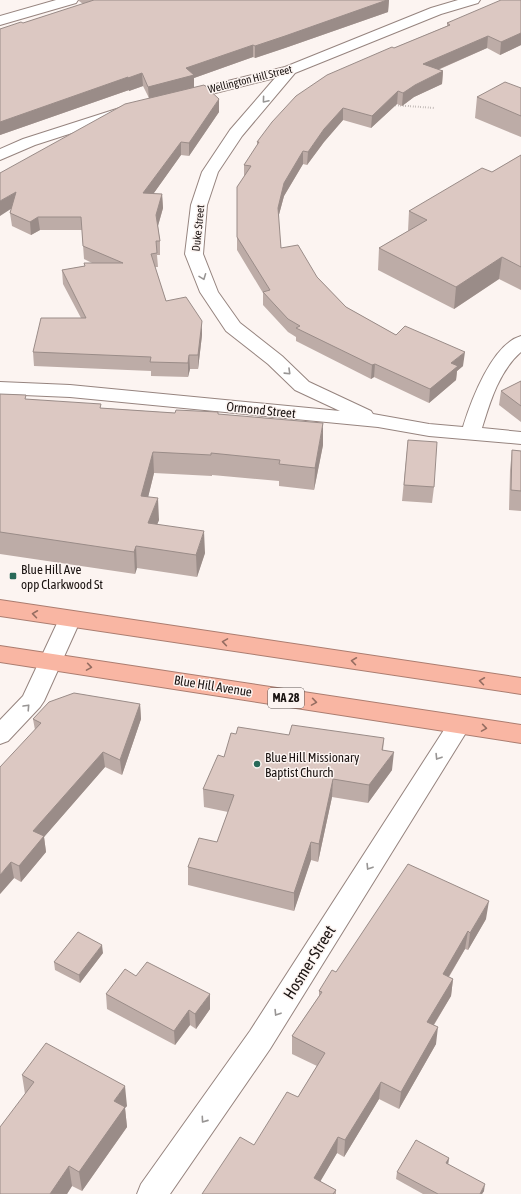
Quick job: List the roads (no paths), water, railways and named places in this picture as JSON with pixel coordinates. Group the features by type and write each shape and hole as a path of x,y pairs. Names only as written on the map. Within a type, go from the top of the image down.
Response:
{"highway":[{"path":"0,608 521,686"},
{"name":"Blue Hill Avenue","path":"0,654 521,734"}],"street":[{"path":"0,21 71,0"},
{"name":"Wellington Hill Street","path":"166,100 290,70 436,11 473,0"},
{"name":"Duke Street","path":"290,70 236,134 210,172 200,205 194,254 209,292 233,327 276,360 302,386 378,421"},
{"path":"0,155 44,137 103,117 145,106"},
{"path":"470,434 487,386 512,349 521,342"},
{"name":"Ormond Street","path":"0,388 70,391 378,421 429,430 521,438"},
{"path":"0,735 32,701 70,619"},
{"name":"Hosmer Street","path":"152,1194 260,1040 459,724"}],"place":[{"name":"Blue Hill Ave opp Clarkwood St","path":"13,576"},
{"name":"Blue Hill Missionary Baptist Church","path":"257,764"}]}
